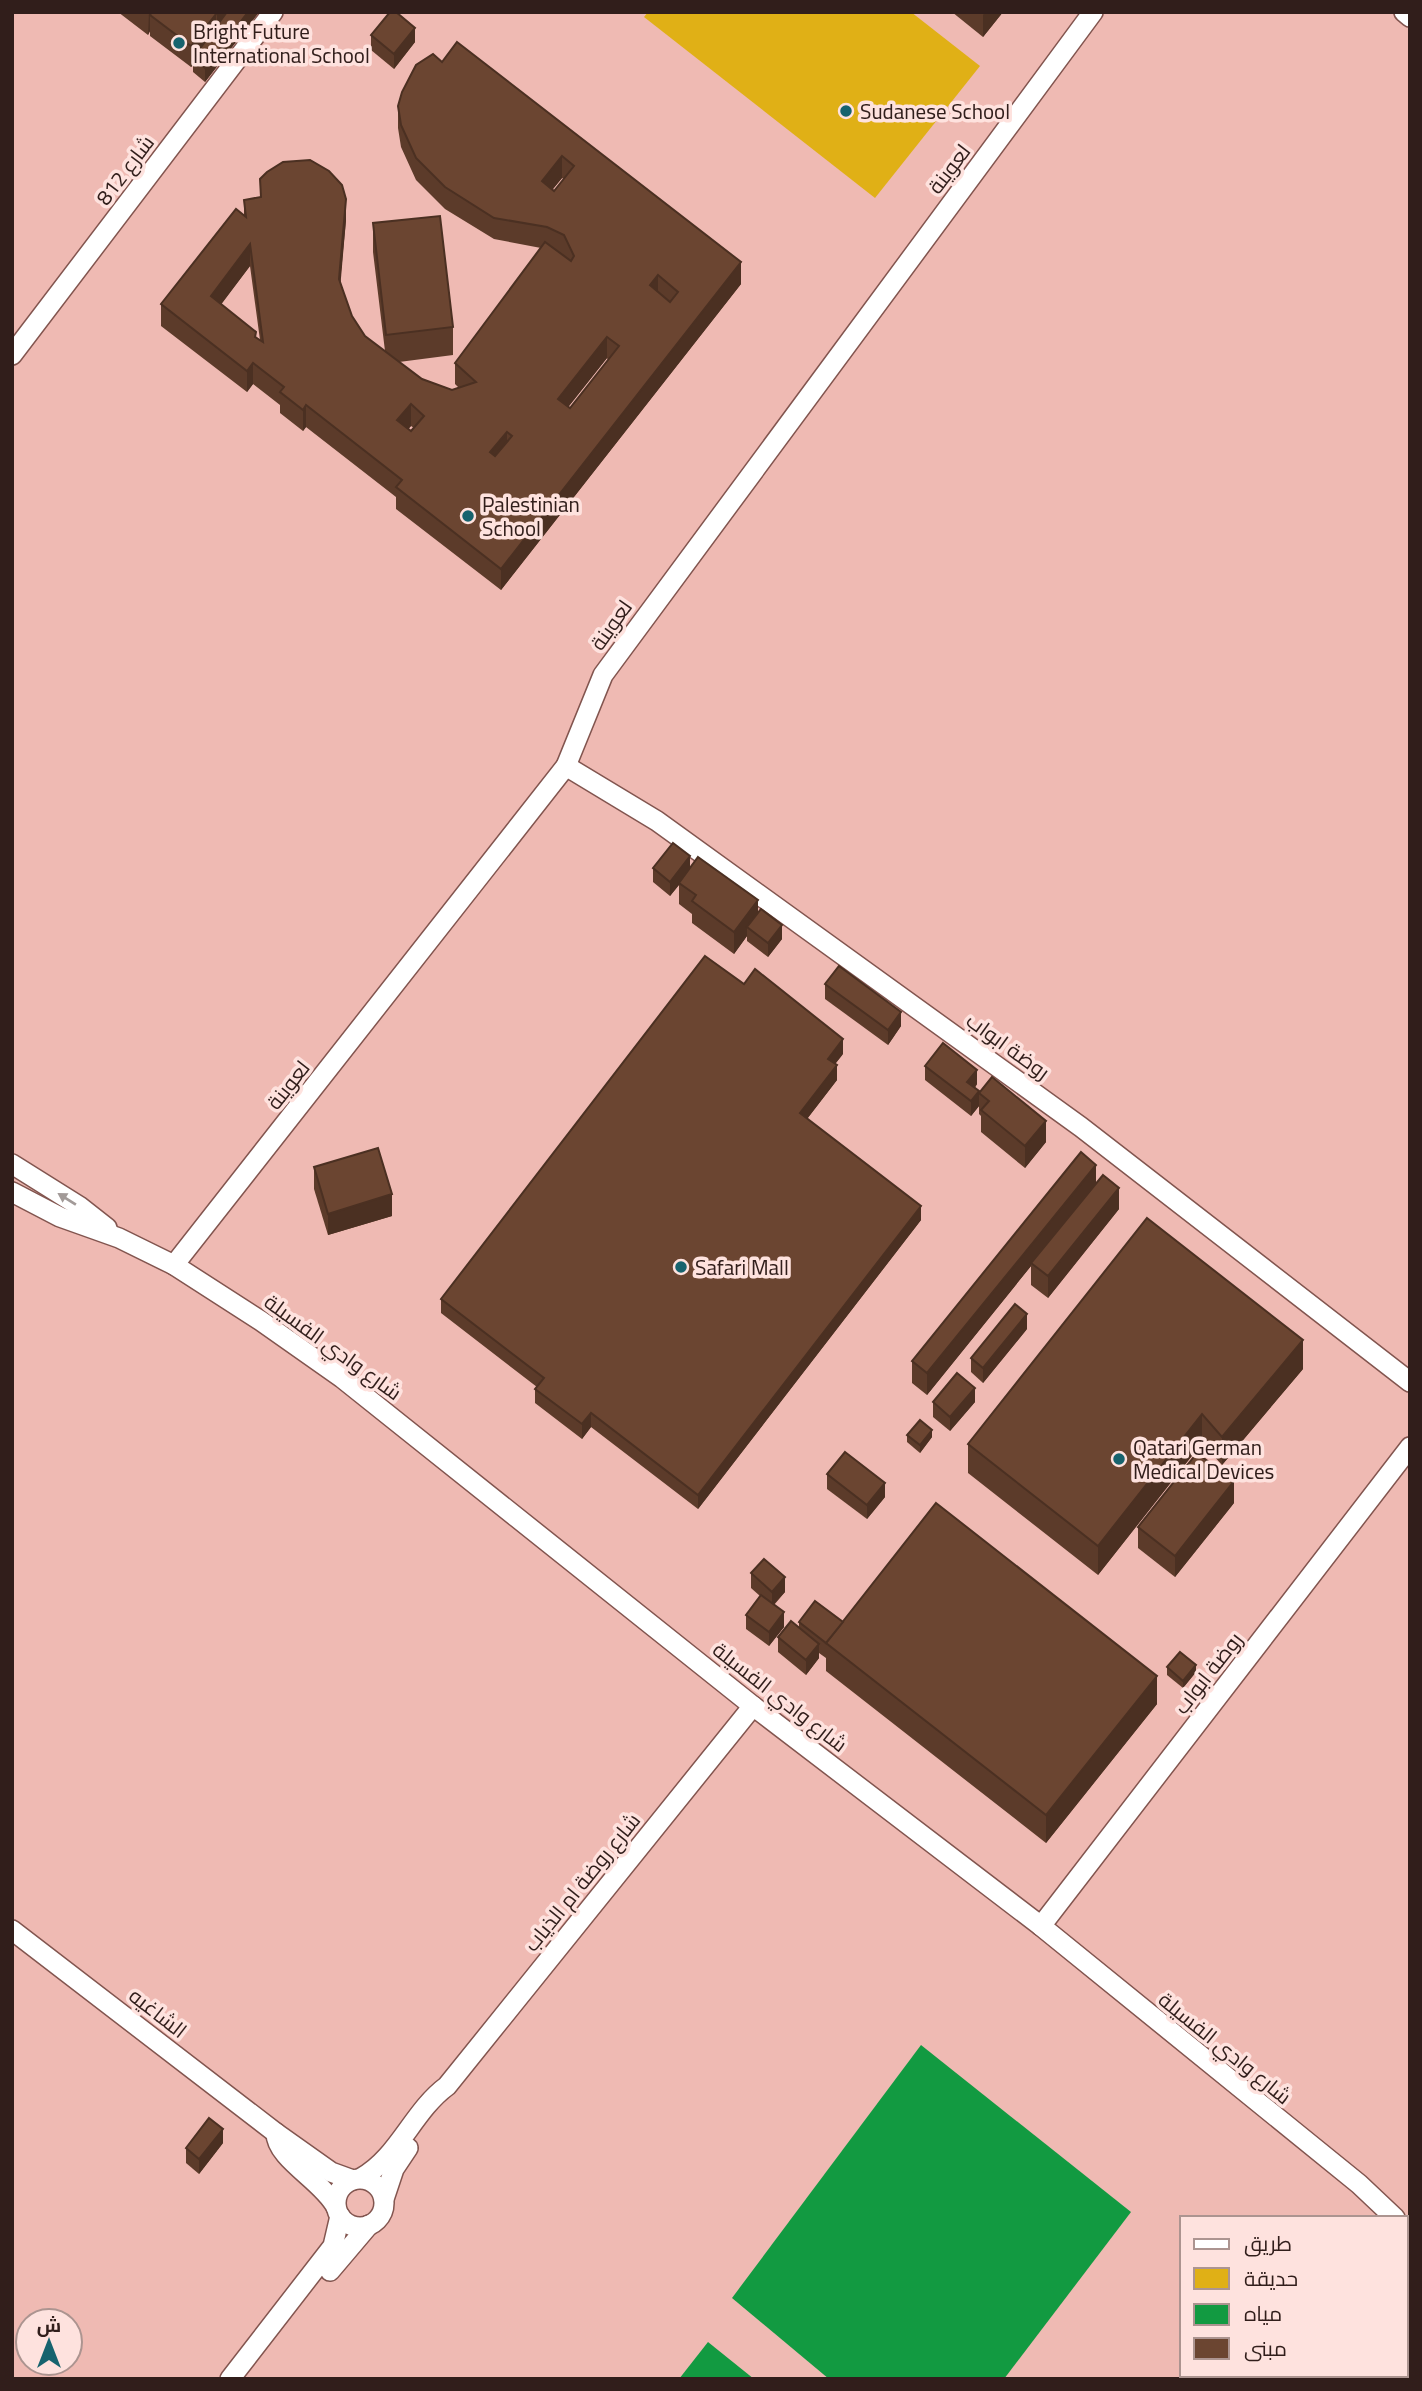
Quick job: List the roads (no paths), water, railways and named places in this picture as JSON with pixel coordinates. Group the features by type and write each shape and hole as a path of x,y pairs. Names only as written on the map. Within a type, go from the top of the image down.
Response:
{"street":[{"name":"شارع 812","path":"12,355 273,12"},
{"name":"لعوينة","path":"174,1265 566,766 603,675 1093,12"},
{"path":"1404,12 1410,17"},
{"name":"روضة ابواب","path":"566,766 657,821 1081,1127 1410,1382"},
{"name":"شارع وادي الفسيلة","path":"12,1164 79,1206 119,1238"},
{"name":"شارع وادي الفسيلة","path":"12,1192 60,1217 119,1238 174,1265 342,1378 753,1706 1041,1926 1359,2184 1393,2216"},
{"name":"روضة ابواب","path":"1041,1926 1410,1447"},
{"name":"شارع روضة ام الذياب","path":"357,2179 378,2167 432,2099 447,2086 753,1706"},
{"name":"الشاغيه","path":"12,1930 276,2133 331,2172 357,2179"},
{"name":"شارع روضة ام الذياب","path":"384,2199 394,2169 435,2115 447,2086"},
{"name":"الشاغيه","path":"276,2133 280,2150 323,2186 338,2212"},
{"path":"230,2379 333,2246 341,2187 357,2179 376,2185 384,2199 381,2215 369,2225 245,2379"},
{"path":"338,2212 350,2224 369,2225"}],"water":[{"path":"921,2045 1131,2212 1004,2379 829,2379 732,2298"},
{"path":"708,2342 754,2379 679,2379"}],"place":[{"name":"Bright Future International School","path":"179,43"},
{"name":"Sudanese School","path":"846,111"},
{"name":"Palestinian School","path":"468,516"},
{"name":"Safari Mall","path":"681,1267"},
{"name":"Qatari German Medical Devices","path":"1119,1459"}]}
